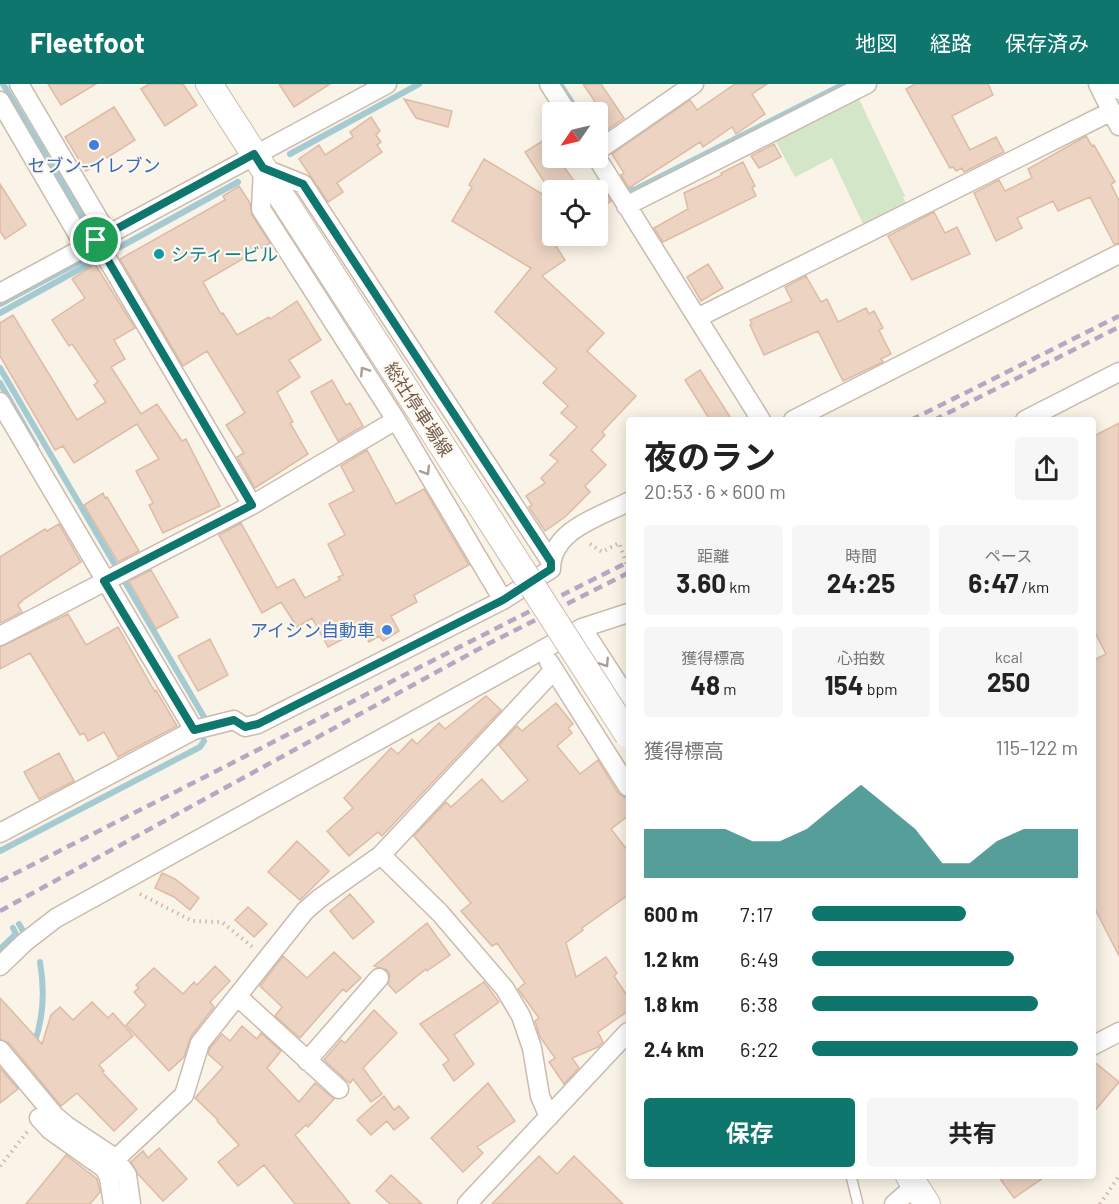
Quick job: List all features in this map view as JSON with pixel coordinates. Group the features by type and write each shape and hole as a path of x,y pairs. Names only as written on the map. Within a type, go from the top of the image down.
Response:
{"main road":[{"name":"総社停車場線","path":"209,84 626,732"}],"street":[{"path":"19,84 96,240"},
{"path":"0,292 96,240 259,161 387,84"},
{"path":"549,84 561,102"},
{"path":"608,143 694,84"},
{"path":"626,206 867,84"},
{"path":"697,318 1115,118 1098,84"},
{"path":"1115,84 1119,92"},
{"path":"0,101 96,240 252,505"},
{"path":"259,161 261,209 396,420 503,600"},
{"path":"259,161 303,184 551,562"},
{"path":"603,168 759,417"},
{"path":"799,417 1119,254"},
{"path":"1031,417 1119,372"},
{"path":"0,402 112,576 194,730"},
{"path":"0,636 252,505 396,420"},
{"path":"0,833 194,730 234,720 245,727 258,724 503,600 551,569 551,562 559,541 569,532 626,503"},
{"path":"0,966 25,942 56,918 582,628 626,614"},
{"path":"582,628 626,696"},
{"path":"541,650 626,784"},
{"path":"112,1204 110,1163 184,1095 200,1043 305,911 381,855 554,670"},
{"path":"381,855 440,913 505,989 521,1016 532,1048 540,1096 549,1117"},
{"path":"307,1061 379,978"},
{"path":"237,996 339,1089"},
{"path":"1096,1044 1119,1032"},
{"path":"467,1204 626,1034"},
{"path":"0,1050 67,1126 126,1175 131,1204"},
{"path":"39,1118 50,1130 110,1163"},
{"path":"894,1204 917,1189"}],"lane":[{"path":"852,1179 858,1204"}],"path":[{"path":"590,544 602,552 620,543 626,562"},
{"path":"621,548 626,545"},
{"path":"140,894 192,921 222,922 267,959"},
{"path":"1101,1204 1119,1176"}],"green space":[{"path":"859,99 905,196 903,197 906,203 863,224 832,158 795,177 775,140"}],"building":[{"path":"48,84 96,84 61,105"},
{"path":"149,84 183,84 197,105 165,126 141,89"},
{"path":"279,84 330,84 294,107"},
{"path":"583,84 601,84 624,118 608,129 608,102 595,102"},
{"path":"735,84 767,84 752,94 765,114 736,134 732,127 703,147 700,142 629,188 621,175 624,173 612,154 690,100 697,110"},
{"path":"915,84 988,84 993,95 952,116 970,150 996,137 1004,152 964,172 962,168 956,171 953,167 950,168 906,89"},
{"path":"404,99 452,111 448,127 416,118"},
{"path":"114,107 135,140 86,171 65,137"},
{"path":"371,117 380,131 376,135 381,142 377,145 382,152 337,183 343,192 328,202 299,159 319,145 325,155 353,137 350,132"},
{"path":"1086,136 1092,146 1094,145 1115,182 1111,184 1119,201 1119,243 1114,244 1090,197 1058,211 1053,201 1017,218 1022,228 996,241 974,193 999,180 1005,191 1032,178 1028,169"},
{"path":"542,141 542,168 565,168 573,180 543,180 525,152"},
{"path":"774,144 781,157 759,168 751,156"},
{"path":"484,159 542,194 542,246 556,246 565,260 542,276 604,333 587,351 636,396 602,432 605,435 591,450 606,465 585,486 590,492 565,517 545,531 529,507 532,505 526,496 545,483 541,478 558,461 550,455 577,427 561,413 568,406 543,383 557,369 495,312 531,268 452,221 472,187 469,185"},
{"path":"743,162 755,186 752,187 756,196 663,242 654,228 688,209 684,193"},
{"path":"0,184 26,225 5,239 0,231"},
{"path":"239,186 250,203 252,215 270,243 203,282 221,314 223,313 237,335 269,317 270,319 297,301 321,340 289,360 300,377 277,392 293,422 290,423 308,454 255,488 237,457 244,453 226,425 245,413 207,351 183,366 120,259 225,200 223,196"},
{"path":"934,212 945,233 957,227 970,254 912,280 888,236"},
{"path":"95,264 135,328 114,340 125,359 111,367 141,414 157,404 182,441 186,439 220,506 163,533 149,505 153,503 136,471 159,459 137,424 74,463 63,446 55,450 0,356 0,323 13,315 77,420 106,402 94,385 98,382 72,344 69,346 52,320 85,298 72,279"},
{"path":"708,264 723,288 701,301 687,277"},
{"path":"806,276 821,302 827,299 838,322 866,308 869,314 874,311 883,328 879,330 891,354 881,359 883,362 843,381 818,331 764,355 750,325 752,324 750,320 792,301 785,287"},
{"path":"700,370 730,417 708,417 685,380"},
{"path":"332,380 346,405 350,403 363,426 338,441 311,392"},
{"path":"1119,423 1119,956 1096,911 1096,659 1106,654 1096,635 1096,435"},
{"path":"367,450 396,504 424,489 469,565 414,595 417,602 391,616 399,631 383,641 379,636 369,642 362,629 328,647 312,618 297,627 281,602 262,613 219,535 241,523 277,588 294,579 305,598 340,580 338,577 343,575 328,544 345,535 329,504 354,491 341,466"},
{"path":"103,493 139,551 118,562 84,505"},
{"path":"59,524 81,562 24,599 18,605 22,612 0,623 0,557 45,529 47,531"},
{"path":"151,570 178,617 156,629 129,581"},
{"path":"68,614 86,645 118,627 177,726 118,757 104,732 88,741 84,733 80,735 30,653 0,669 0,647"},
{"path":"210,639 228,675 198,691 178,656"},
{"path":"486,696 501,710 382,836 378,832 349,856 327,831 353,808 344,798 391,748 398,754 412,739 417,744 439,723 445,729"},
{"path":"556,703 573,724 568,728 572,733 557,746 580,774 598,760 618,793 626,799 626,818 611,829 626,848 626,896 582,928 583,930 566,943 576,977 606,957 617,973 614,976 626,994 626,1012 598,1032 603,1042 598,1047 572,1058 579,1068 564,1084 549,1062 555,1058 540,1037 535,1021 539,1018 518,989 525,983 497,943 492,946 461,911 471,903 414,836 446,802 451,807 482,779 502,802 528,780 499,745 517,726 522,731"},
{"path":"59,753 74,781 39,799 24,772"},
{"path":"297,841 329,871 300,900 268,872"},
{"path":"162,873 175,879 199,898 190,910 174,897 155,888"},
{"path":"350,894 374,922 353,939 330,911"},
{"path":"248,907 267,924 254,937 235,920"},
{"path":"427,923 450,955 427,971 426,969 396,993 388,984 390,975 387,970 374,966"},
{"path":"334,952 361,978 346,992 343,989 300,1038 275,1016 282,1007 260,986 283,956 307,978"},
{"path":"215,966 230,981 210,1002 214,1007 191,1036 184,1057 169,1071 126,1025 146,1005 134,992 139,988 136,985 154,968 183,994 194,982 197,985"},
{"path":"484,982 499,1002 454,1035 474,1064 454,1081 443,1065 449,1060 420,1024"},
{"path":"0,998 42,1044 51,1015 60,1007 73,1020 92,1002 108,1018 113,1013 133,1036 99,1065 104,1071 102,1072 137,1109 114,1131 77,1093 61,1106 9,1043 0,1039"},
{"path":"374,1010 397,1033 363,1068 382,1094 371,1102 353,1079 350,1083 348,1082 324,1060 341,1040 345,1043"},
{"path":"242,1026 257,1039 261,1033 281,1051 267,1068 299,1102 315,1083 334,1099 308,1127 306,1125 295,1135 350,1204 295,1204 264,1165 238,1186 218,1162 239,1145 195,1098 223,1067 208,1054 210,1048 222,1034 230,1041"},
{"path":"1096,1063 1119,1082 1096,1109"},
{"path":"0,1068 18,1089 0,1103"},
{"path":"488,1083 515,1121 477,1147 483,1153 463,1172 431,1138"},
{"path":"384,1096 394,1110 399,1106 409,1118 394,1130 387,1121 371,1135 357,1120"},
{"path":"159,1148 187,1179 163,1201 138,1174 131,1162 143,1151 148,1158"},
{"path":"66,1155 97,1179 100,1192 90,1204 26,1204"},
{"path":"539,1156 557,1174 574,1156 623,1204 492,1204"},
{"path":"391,1175 422,1204 390,1204 376,1191"},
{"path":"1000,1179 1042,1179 1014,1198"}],"waterway":[{"path":"3,84 88,226"},
{"path":"290,154 419,84"},
{"path":"560,84 572,102"},
{"path":"620,178 626,188 634,190 844,84"},
{"path":"120,247 238,182"},
{"path":"0,304 92,255"},
{"path":"0,313 96,260"},
{"path":"0,368 204,717"},
{"path":"0,383 36,446"},
{"path":"0,851 200,747 204,741"},
{"path":"19,924 23,931"},
{"path":"0,949 16,934 13,928"},
{"path":"34,1044 43,1004 40,962"}],"railway":[{"path":"917,417 1119,316"},
{"path":"940,417 1119,327"},
{"path":"0,881 626,563"},
{"path":"0,911 486,645 626,574"}],"place":[{"name":"セブン-イレブン","path":"94,145"},
{"name":"シティービル","path":"159,254"},
{"name":"アイシン自動車","path":"387,630"}],"route":[{"path":"254,154 263,168 303,184 551,562 551,569 503,600 258,724 245,727 234,720 194,730 104,581 252,505 96,240 254,154"}]}
